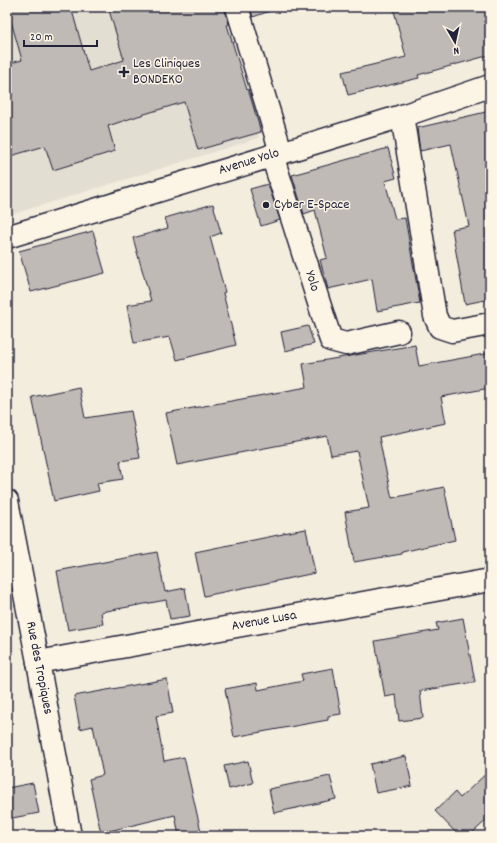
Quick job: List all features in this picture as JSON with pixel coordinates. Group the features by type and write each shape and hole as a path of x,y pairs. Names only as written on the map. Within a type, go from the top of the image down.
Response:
{"street":[{"path":"237,7 277,154"},
{"name":"Avenue Yolo","path":"7,237 402,116 490,86"},
{"path":"402,116 435,316 440,328 452,331 490,324"},
{"name":"Yolo","path":"277,154 324,322 331,340 346,344 399,332"},
{"name":"Rue des Tropiques","path":"7,501 70,836"},
{"name":"Avenue Lusa","path":"38,662 490,580"}],"shaded area":[{"name":"Les Cliniques BONDEKO","path":"7,7 224,7 259,138 7,216"}],"building":[{"name":"Les Cliniques BONDEKO","path":"7,7 71,7 89,71 124,60 108,7 225,7 229,24 227,25 261,132 198,150 184,102 108,126 115,151 53,170 45,146 7,157 7,64 22,60"},
{"path":"250,7 269,7 270,11 253,17"},
{"path":"393,7 490,7 490,55 418,75 419,78 348,95 342,72 406,57"},
{"path":"490,111 490,299 465,304 452,229 469,226 451,144 420,151 417,128"},
{"path":"388,148 396,178 385,181 395,219 405,218 420,303 377,311 372,279 328,289 320,260 327,258 315,210 304,214 292,175"},
{"name":"Cyber E-Space","path":"268,184 280,220 261,226 250,189"},
{"path":"213,204 221,233 210,237 225,292 223,293 236,345 177,360 170,337 134,343 127,305 151,301 133,238 168,228 165,218"},
{"path":"93,231 105,273 31,292 19,251"},
{"path":"308,326 314,344 285,351 281,332"},
{"path":"415,345 419,366 490,353 490,388 441,397 446,423 379,437 392,498 444,487 455,540 402,552 402,554 354,562 345,512 369,508 357,451 331,455 327,436 177,465 166,413 307,387 303,364"},
{"path":"79,387 85,418 131,411 140,458 120,461 123,479 97,483 99,491 54,501 32,397"},
{"path":"306,529 315,573 204,596 195,552"},
{"path":"157,552 165,592 185,588 190,616 170,619 166,600 101,612 103,624 68,630 57,571"},
{"path":"463,618 475,682 420,691 423,718 399,721 396,695 385,697 375,641 438,630 436,623"},
{"path":"333,668 341,714 328,716 328,720 234,737 225,689 257,683 258,690 303,681 301,674"},
{"path":"167,679 173,713 156,716 164,761 184,757 202,836 179,836 175,815 101,833 89,779 103,775 93,726 80,729 74,696"},
{"path":"406,756 412,786 376,793 370,764"},
{"path":"248,761 253,783 229,789 224,766"},
{"path":"490,770 490,817 469,836 459,836 435,811 455,792 460,798"},
{"path":"330,776 336,799 274,813 269,789"},
{"path":"33,783 39,813 7,819 7,788"}],"place":[{"name":"Les Cliniques BONDEKO","path":"124,72"},
{"name":"Cyber E-Space","path":"266,205"}]}
